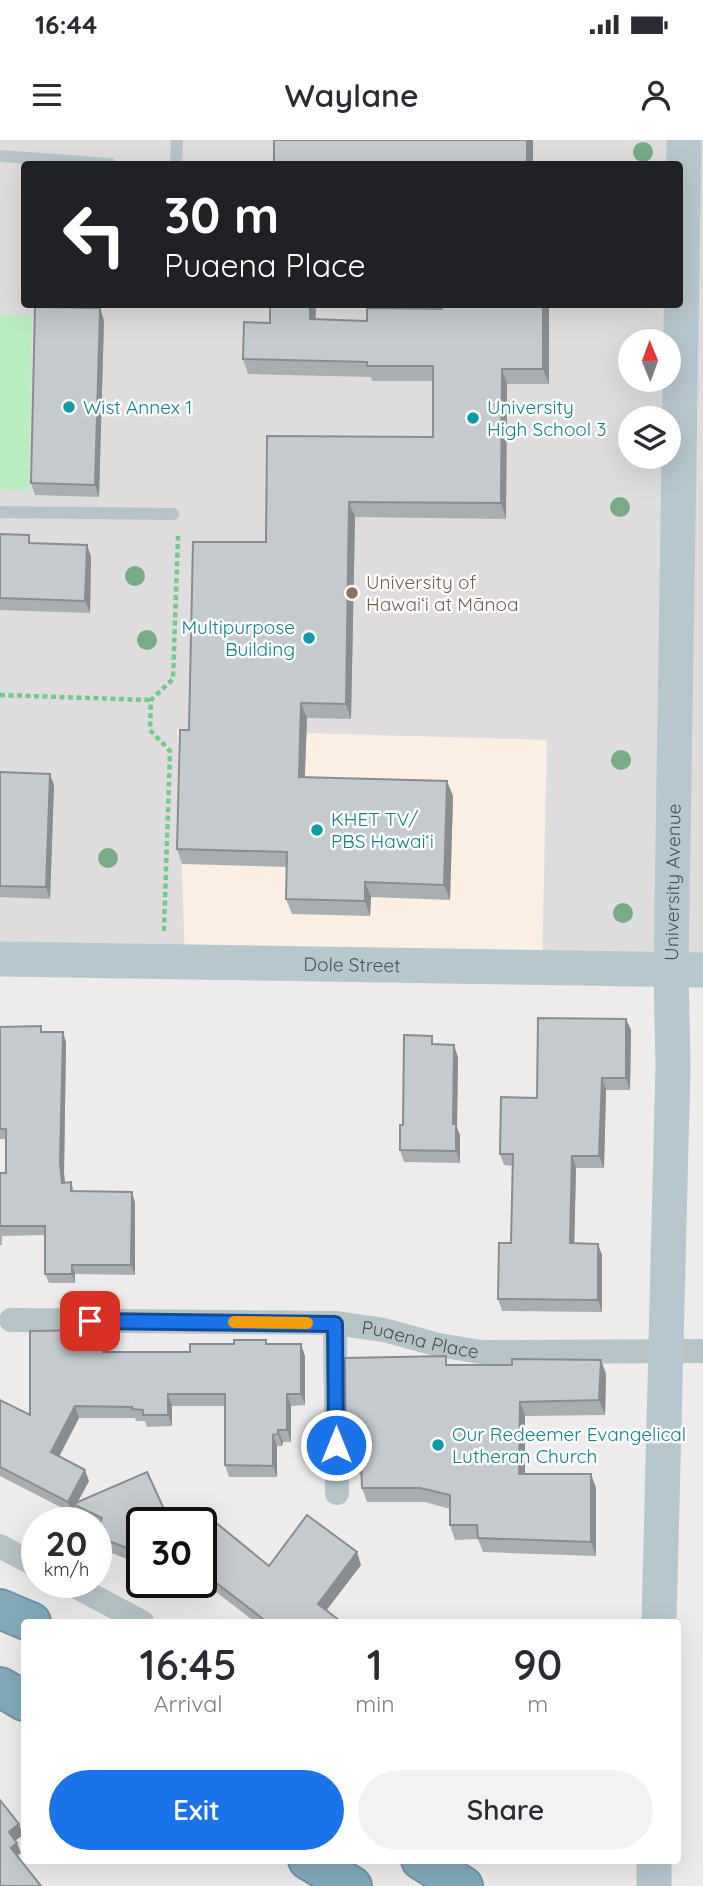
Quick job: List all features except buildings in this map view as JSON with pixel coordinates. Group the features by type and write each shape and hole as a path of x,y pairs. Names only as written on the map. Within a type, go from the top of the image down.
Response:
{"highway":[{"path":"0,1609 24,1619"},
{"path":"0,1615 21,1627"},
{"path":"0,1687 21,1699"},
{"path":"315,1864 352,1886"},
{"path":"427,1864 463,1886"}],"main road":[{"name":"University Avenue","path":"659,1619 668,1350 673,1053 687,970 687,385 684,140"},
{"name":"Dole Street","path":"0,959 687,970"},
{"path":"654,1864 654,1886"}],"street":[{"name":"Puaena Place","path":"11,1320 335,1324 384,1330 439,1345 481,1352 703,1351"},
{"path":"335,1324 337,1493"},
{"path":"0,1546 21,1557"},
{"path":"97,1598 136,1619"}],"lane":[{"path":"176,161 177,140"},
{"path":"0,156 69,161"},
{"path":"0,512 173,514"}],"path":[{"path":"163,961 170,751 150,730 151,700 173,679 178,536"},
{"path":"0,695 151,700"}],"shaded area":[{"name":"University of Hawaiʻi at Mānoa","path":"0,140 703,140 703,970 542,968 547,740 177,729 185,962 0,959"},
{"path":"177,729 547,740 542,968 185,962"}],"green space":[{"path":"0,315 32,316 29,490 0,489"}],"slow traffic":[{"path":"234,1322 307,1323"}],"place":[{"name":"Wist Annex 1","path":"69,407"},
{"name":"University High School 3","path":"473,418"},
{"name":"University of Hawaiʻi at Mānoa","path":"352,593"},
{"name":"Multipurpose Building","path":"309,638"},
{"name":"KHET TV/ PBS Hawai‘i","path":"317,830"},
{"name":"Our Redeemer Evangelical Lutheran Church","path":"438,1445"}],"route":[{"path":"90,1321 335,1324 336,1445"}]}
